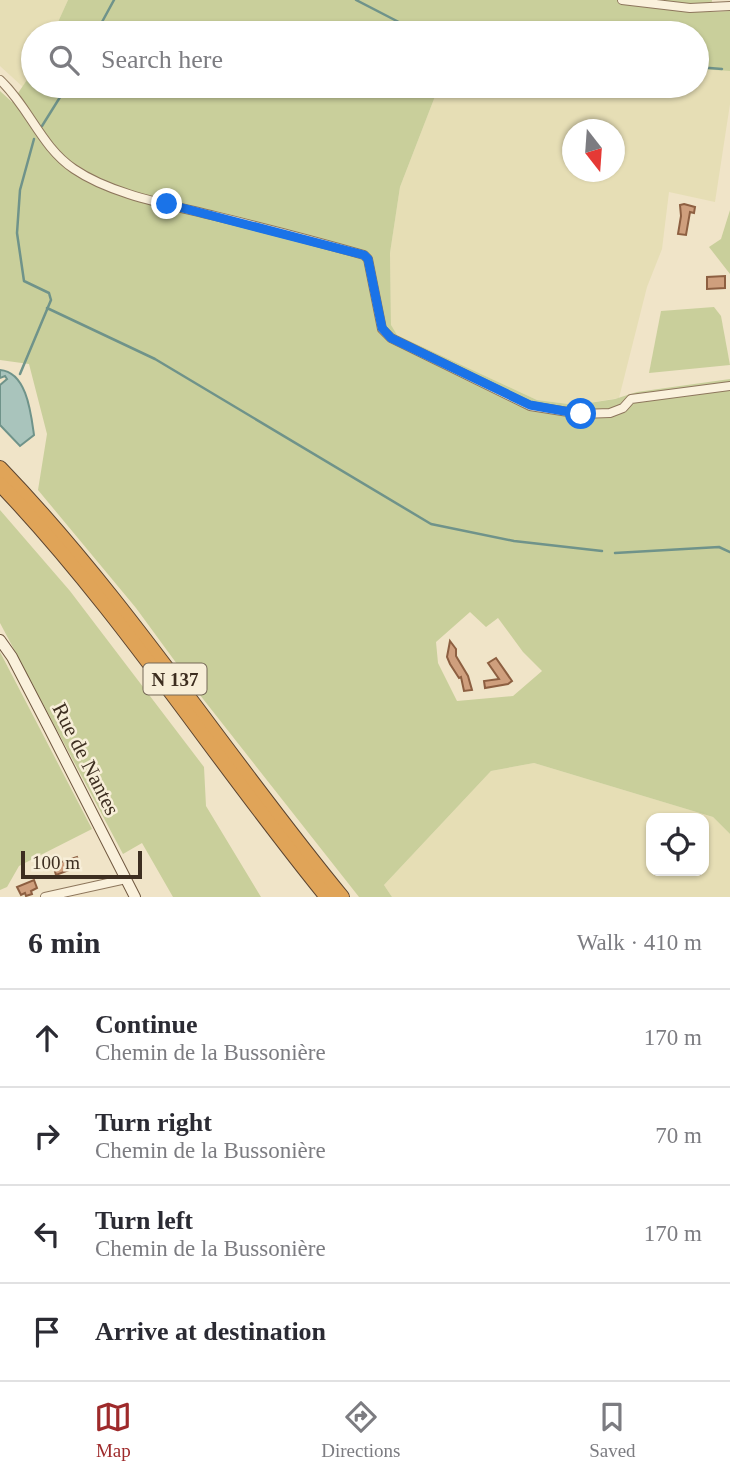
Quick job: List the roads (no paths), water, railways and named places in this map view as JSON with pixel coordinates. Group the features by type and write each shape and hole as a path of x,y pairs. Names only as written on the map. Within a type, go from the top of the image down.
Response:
{"highway":[{"name":"N 137","path":"0,467 104,586 342,897"},
{"name":"N 137","path":"0,484 96,595 327,897"}],"main road":[{"name":"Rue de Nantes","path":"0,640 25,681 135,897"}],"street":[{"path":"622,0 690,8 730,6"},
{"path":"0,80 10,90 44,141 72,169 102,184 167,204 364,255 368,259 382,328 391,338 530,405 581,414 610,413 623,408 631,399 730,386"},
{"path":"45,897 126,879"}],"water":[{"path":"0,370 16,378 29,406 34,435 20,446 0,425 0,385 7,379 5,376 0,378"}],"waterway":[{"path":"103,21 114,0"},
{"path":"356,0 397,21"},
{"path":"709,68 722,69"},
{"path":"42,126 60,98"},
{"path":"20,374 51,300 49,293 24,281 17,233 20,190 34,139"},
{"path":"47,308 155,359 431,524 514,541 602,551"},
{"path":"615,553 719,547 730,552"}]}
